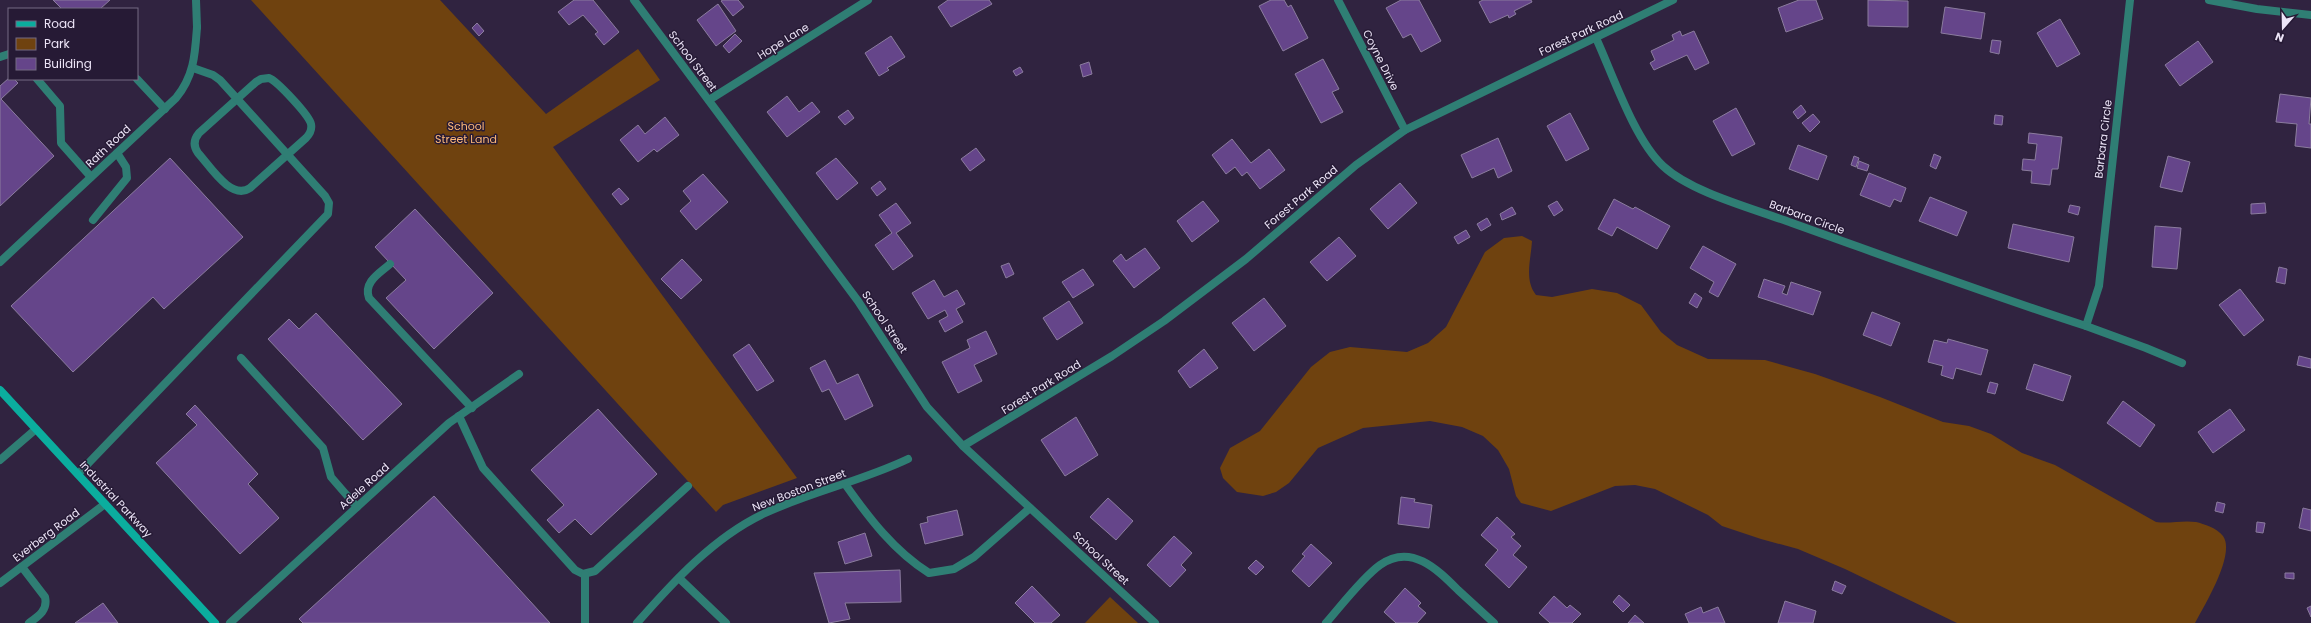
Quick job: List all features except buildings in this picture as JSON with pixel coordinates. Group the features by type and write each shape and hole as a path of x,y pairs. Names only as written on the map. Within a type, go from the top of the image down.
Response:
{"main road":[{"name":"Industrial Parkway","path":"0,390 215,623"}],"street":[{"name":"Rath Road","path":"0,262 164,109 183,89 193,68 197,27 196,0"},
{"name":"School Street","path":"634,0 858,301 927,407 963,446 1155,623"},
{"name":"Hope Lane","path":"709,100 868,0"},
{"name":"Coyne Drive","path":"1338,0 1405,130"},
{"name":"Forest Park Road","path":"963,446 1159,325 1246,259 1356,165 1405,130 1673,0"},
{"name":"Barbara Circle","path":"2086,326 2099,286 2130,0"},
{"path":"2209,0 2257,9 2311,15"},
{"name":"Barbara Circle","path":"1596,38 1644,143 1656,160 1678,177 1718,196 1918,269 2086,326 2146,348 2182,364"},
{"path":"78,474 326,218 329,208 327,199 218,78 193,68"},
{"path":"269,78 276,82 309,119 311,130 306,138 288,155 248,190 237,192 230,188 198,153 194,143 199,132 258,80 269,78"},
{"path":"38,80 60,106 61,143 91,177"},
{"path":"138,80 164,109"},
{"path":"93,220 127,178 126,167 117,153"},
{"path":"390,264 370,282 367,290 369,298 472,408"},
{"path":"241,358 321,445 326,452 331,477 357,507"},
{"name":"Adele Road","path":"230,623 459,416 519,374"},
{"path":"459,416 483,468 575,570 585,574 595,571 688,486"},
{"path":"0,460 36,429"},
{"name":"New Boston Street","path":"637,623 679,578 705,554 751,521 788,504 845,484 908,459"},
{"path":"845,484 873,523 910,561 929,573 954,569 974,557 1030,508"},
{"name":"Everberg Road","path":"0,583 105,504"},
{"path":"1326,623 1379,566 1392,558 1408,557 1423,560 1436,568 1494,623"},
{"path":"22,567 45,597 46,602 42,613 29,623"},
{"path":"585,574 585,623"},
{"path":"679,578 726,623"}],"green space":[{"name":"School Street Land","path":"251,0 440,0 546,114 638,49 660,80 553,147 797,478 723,505 716,512"},
{"path":"1522,236 1532,241 1529,276 1532,289 1536,295 1552,297 1592,289 1617,293 1641,305 1661,332 1677,345 1708,359 1765,360 1815,374 1880,397 1943,422 1969,426 1991,434 2022,453 2055,465 2156,522 2196,522 2214,529 2223,536 2226,544 2225,555 2217,580 2195,623 1957,623 1845,569 1798,549 1722,526 1708,515 1655,489 1635,485 1615,486 1551,511 1521,503 1516,496 1509,469 1498,450 1483,436 1462,427 1430,421 1363,428 1318,448 1289,483 1276,492 1263,496 1237,492 1223,478 1220,468 1230,448 1260,431 1311,367 1330,352 1350,347 1407,352 1428,343 1446,327 1485,252 1504,238"},
{"path":"1110,597 1138,623 1085,623"}]}
